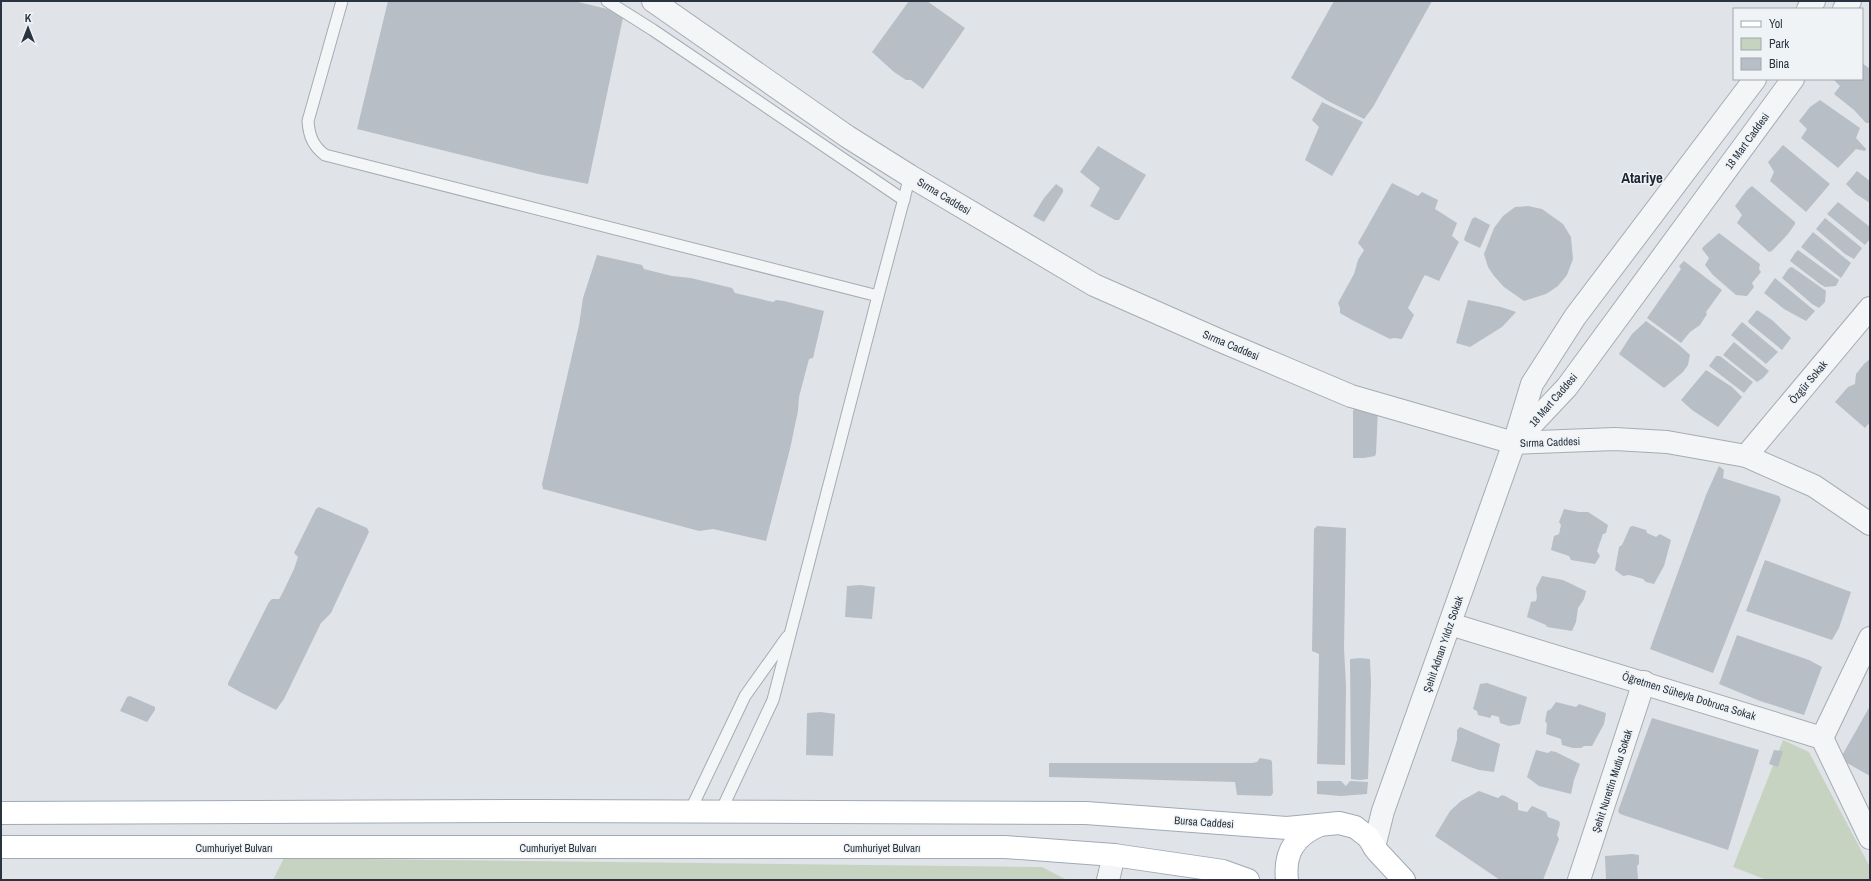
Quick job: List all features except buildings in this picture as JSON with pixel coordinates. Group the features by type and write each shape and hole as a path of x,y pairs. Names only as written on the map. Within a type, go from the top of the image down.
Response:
{"main road":[{"name":"Bursa Caddesi","path":"721,811 1086,813 1287,828 1339,823 1354,827 1368,837 1376,849 1404,880"},
{"path":"1,813 721,811"},
{"name":"Bursa Caddesi","path":"1287,880 1286,868 1289,853 1296,840 1307,830 1322,824"},
{"name":"Cumhuriyet Bulvarı","path":"1,847 1005,847 1114,854"},
{"path":"1376,849 1381,864 1380,880"},
{"path":"1114,854 1223,871 1248,880"}],"street":[{"name":"Sırma Caddesi","path":"653,1 848,137 910,176 1094,285 1351,396 1514,443 1615,440 1667,442 1746,456 1814,486 1870,524"},
{"name":"18 Mart Caddesi","path":"1514,443 1532,384 1576,317 1754,80"},
{"name":"18 Mart Caddesi","path":"1514,443 1567,387 1792,80"},
{"name":"Özgür Sokak","path":"1746,456 1870,308"},
{"name":"Şehit Adnan Yıldız Sokak","path":"1376,849 1384,811 1514,443"},
{"name":"Öğretmen Süheyla Dobruca Sokak","path":"1450,624 1644,682 1822,738"},
{"path":"1870,638 1822,738 1870,838"},
{"name":"Şehit Nurettin Mutlu Sokak","path":"1579,880 1644,682"},
{"path":"1108,880 1114,854"}],"lane":[{"path":"342,1 308,121 310,136 314,144 325,155 878,296"},
{"path":"607,1 642,23 904,200"},
{"path":"721,811 773,700 910,176"},
{"path":"690,811 745,696 792,630"}],"green space":[{"path":"1783,740 1809,752 1870,867 1870,880 1767,880 1733,867"},
{"path":"284,858 1042,867 1067,880 273,880"}],"district":[{"name":"Atariye","path":"1642,178"}]}
